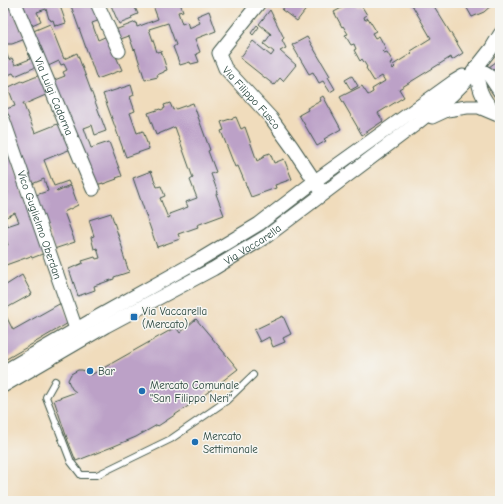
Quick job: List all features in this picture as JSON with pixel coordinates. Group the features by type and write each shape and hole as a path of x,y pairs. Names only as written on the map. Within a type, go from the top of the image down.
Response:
{"street":[{"name":"Via Luigi Cadorna","path":"15,3 93,189"},
{"path":"97,3 119,51"},
{"name":"Via Filippo Fusco","path":"257,4 219,53 225,68 271,118 315,181 322,194"},
{"name":"Via Vaccarella","path":"3,372 194,263 259,224 315,181 476,67 496,49 500,34"},
{"path":"476,67 488,74 500,92"},
{"path":"476,67 481,92 488,105 499,116"},
{"name":"Via Vaccarella","path":"3,386 106,326 213,270 267,236 416,124 452,95 465,82 476,67"},
{"path":"416,124 447,110 467,107 479,107 499,116"},
{"name":"Vico Guglielmo Oberdan","path":"3,120 76,329"}],"lane":[{"path":"55,381 46,397 71,462 81,475 96,475 171,439 226,401 253,375"}],"building":[{"path":"10,3 25,39 12,44 3,44 3,4"},
{"path":"18,3 59,3 66,23 55,26 53,20 51,21 49,19 46,9 37,12 41,21 32,25 30,22 27,23"},
{"path":"70,3 92,3 100,20 92,23 98,40 107,36 122,70 97,79"},
{"path":"110,3 133,3 138,14 131,17 132,19 119,24"},
{"path":"152,3 180,3 183,11 178,12 182,24 187,22 189,28 200,23 197,16 209,11 216,31 195,39 200,52 196,54 199,62 191,64 190,62 180,65 173,47 176,45 168,23 149,29 157,52 161,51 167,70 157,75 158,77 145,80 129,36 118,40 115,30 136,22 137,27 158,19"},
{"path":"287,3 311,3 297,21 282,10"},
{"path":"351,3 355,3 358,7 361,5 367,15 364,17 365,20 368,18 376,31 372,33 375,38 379,36 386,49 382,51 384,53 387,52 393,62 390,64 393,69 395,67 393,65 412,53 410,51 431,38 411,3 432,3 463,53 452,60 451,57 399,89 404,97 378,113 383,121 362,135 340,97 362,86 368,95 373,92 372,89 385,81 382,76 374,81 362,59 360,61 354,50 356,49 354,44 351,45 345,35 348,34 343,26 342,27 334,12"},
{"path":"464,3 494,3 484,12 472,17"},
{"path":"270,10 284,38 282,40 286,48 280,51 296,65 283,81 280,78 274,85 240,58 253,41 271,56 274,52 264,44 271,34 259,24"},
{"path":"50,24 64,59 77,53 106,131 95,135 92,125 84,128 91,148 109,142 122,176 116,178 117,179 96,185 52,81 65,76 63,72 67,70 64,64 61,65 59,61 46,67 31,32"},
{"path":"257,25 259,27 253,35 251,33"},
{"path":"307,37 330,76 328,77 335,89 330,92 323,81 319,83 313,72 309,74 292,45"},
{"path":"3,44 9,60 12,58 15,65 30,59 28,55 31,54 36,67 15,76 13,73 3,77"},
{"path":"500,59 500,82 489,67"},
{"path":"40,75 48,94 25,104 23,103 35,133 60,123 71,149 44,160 54,186 68,181 70,185 56,191 57,192 71,186 78,205 64,212 75,242 54,249 36,195 48,191 44,179 32,184 6,109 15,106 9,87"},
{"path":"352,76 358,86 351,90 345,80"},
{"path":"131,85 134,95 130,97 135,111 130,113 137,133 143,131 149,149 126,157 103,94"},
{"path":"323,96 341,129 324,139 326,141 317,146 299,115 308,110 307,108 321,101 320,98"},
{"path":"170,103 173,110 193,103 210,150 208,151 216,172 211,174 218,193 216,194 224,215 178,234 180,239 157,247 133,178 151,171 157,187 161,186 165,196 160,198 168,218 170,217 169,214 188,207 186,202 197,198 190,180 193,178 175,127 156,135 148,113 161,110 165,108 164,105"},
{"path":"236,117 241,129 245,127 257,161 264,157 264,155 270,153 274,163 284,159 292,179 275,185 276,188 251,197 238,166 235,167 221,131 224,130 221,122"},
{"path":"3,133 9,150 3,152"},
{"path":"10,154 45,253 32,258 31,256 3,266 3,247 8,245 3,232 3,195 8,193 3,179 3,157","holes":["15,213 19,222 7,226 4,218"]},
{"path":"111,213 129,272 94,286 95,290 78,296 69,269 83,263 82,261 95,257 96,259 100,258 97,248 94,249 91,237 94,236 89,220"},
{"path":"22,275 32,294 3,310 3,287"},
{"path":"61,303 70,322 3,361 3,310 13,330"},
{"path":"283,316 291,334 283,338 285,342 273,347 269,337 260,342 254,330"},
{"name":"Mercato Comunale \"San Filippo Neri\"","path":"196,319 238,369 199,399 158,426 157,425 136,437 76,461 54,400 76,392 72,389 68,380 71,374 78,370 82,370 91,375 176,327 180,333"}],"place":[{"name":"Via Vaccarella (Mercato)","path":"134,317"},
{"name":"Bar","path":"90,371"},
{"name":"Mercato Comunale \"San Filippo Neri\"","path":"142,391"},
{"name":"Mercato Settimanale","path":"195,442"}]}
